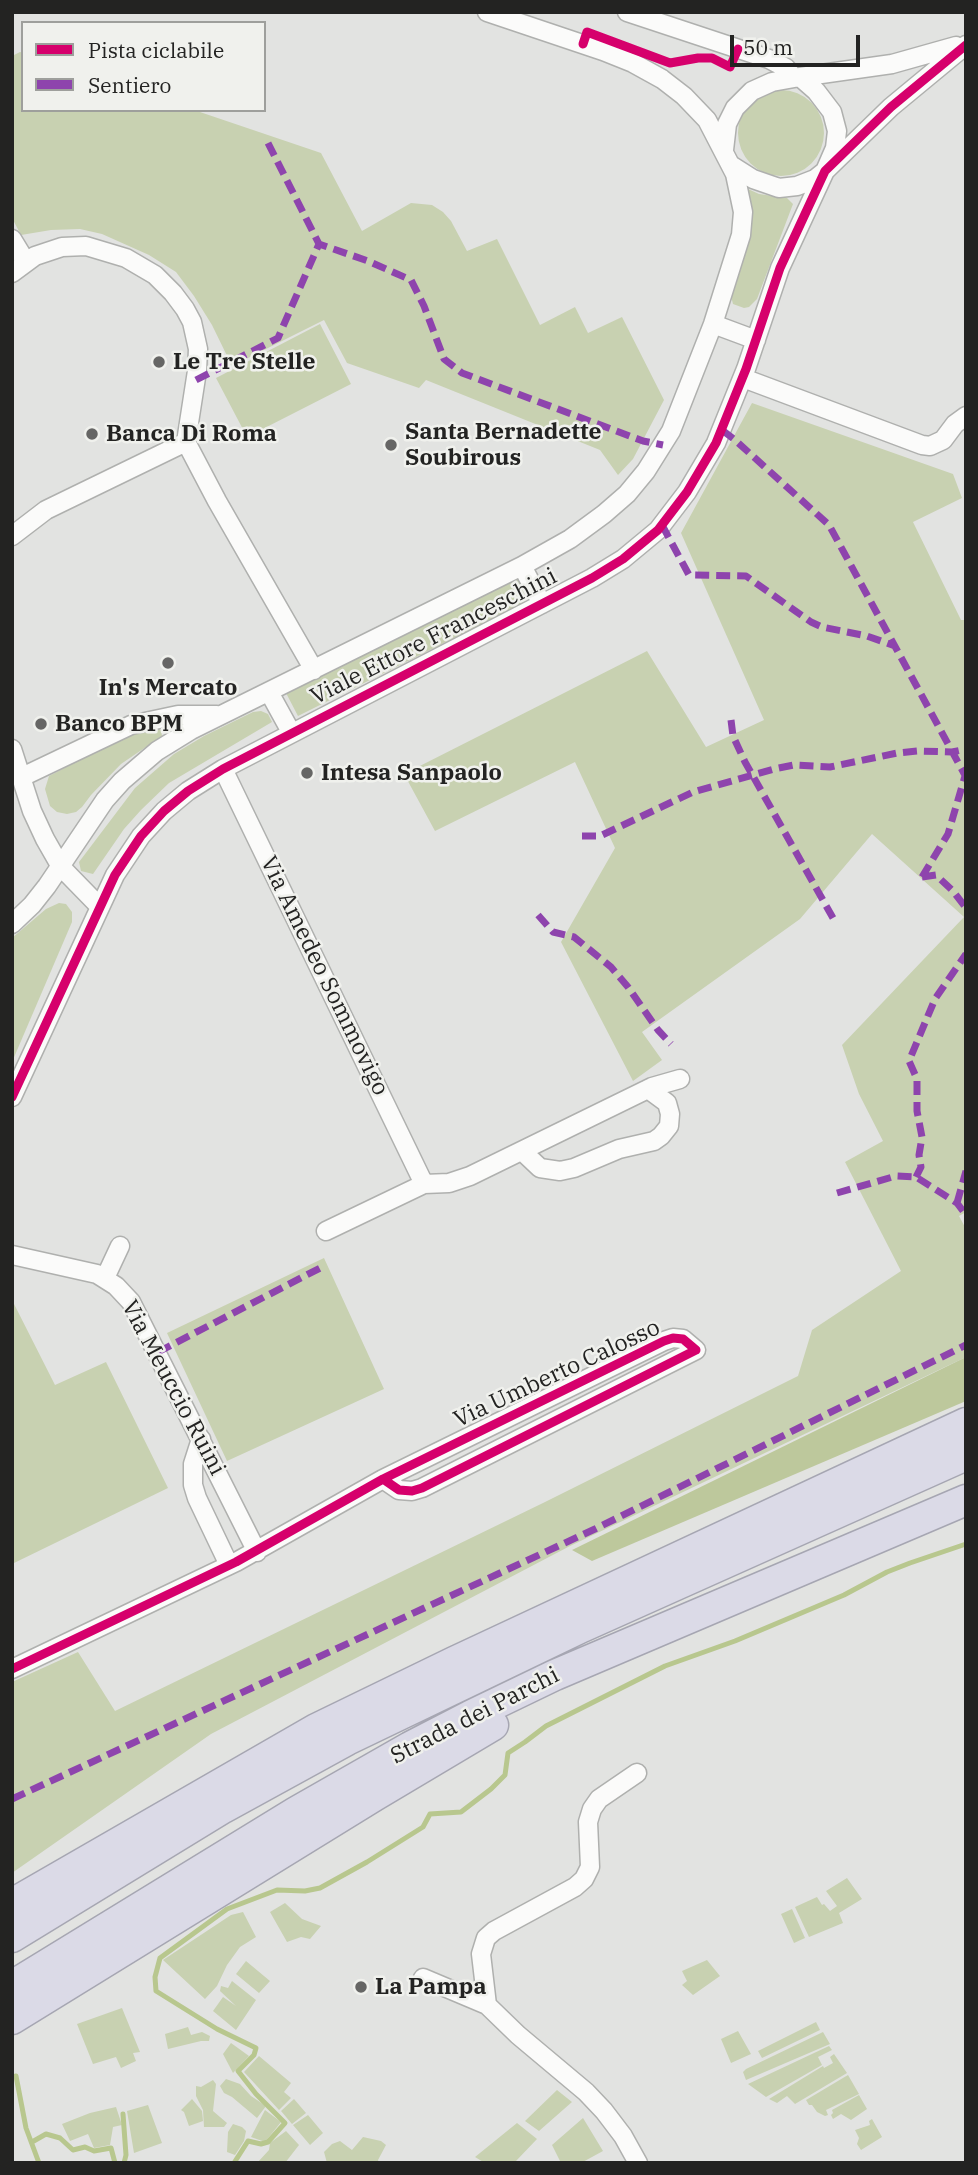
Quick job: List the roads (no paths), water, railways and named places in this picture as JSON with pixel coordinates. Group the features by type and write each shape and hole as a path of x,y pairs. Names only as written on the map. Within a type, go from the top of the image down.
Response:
{"highway":[{"path":"12,1904 316,1729 454,1661 966,1423"},
{"name":"Strada dei Parchi","path":"12,1937 273,1779 386,1721 546,1644 966,1455"},
{"name":"Strada dei Parchi","path":"12,1986 296,1812 492,1704 966,1500"},
{"path":"12,2019 406,1776 668,1628"}],"street":[{"name":"Viale Ettore Franceschini","path":"12,924 32,905 61,867 104,800 122,781 166,746 559,545 620,501 655,458 677,417 713,324 741,235 741,198 727,158 707,120 696,107 648,71 603,51 488,12"},
{"path":"626,12 769,59 786,68 821,97 836,121 835,148 825,172"},
{"path":"966,44 891,107 815,179 779,188 753,179 727,158 727,124 738,104 759,87 797,77 892,64 966,44"},
{"name":"Viale Ettore Franceschini","path":"12,1097 99,906 128,854 152,823 188,791 291,732 542,604 623,559 663,525 707,461 722,430 743,378 780,268 825,172"},
{"path":"12,239 19,267 46,251 86,246 139,265 173,293 192,322 198,349 186,442 216,500 314,670"},
{"path":"713,324 756,340"},
{"path":"743,378 930,446 943,440 959,420 966,416"},
{"path":"12,536 46,510 186,442"},
{"name":"Viale Ettore Franceschini","path":"522,566 542,604"},
{"path":"269,692 291,732"},
{"path":"22,777 131,725 177,715 224,715"},
{"path":"12,749 40,830 61,867 99,906"},
{"name":"Via Amedeo Sommovigo","path":"223,769 425,1184"},
{"path":"326,1231 425,1184 449,1183 470,1177 648,1089 680,1079"},
{"path":"522,1152 540,1168 560,1171 619,1149 654,1141 669,1126 670,1114 667,1103 648,1089"},
{"path":"105,1278 120,1246"},
{"name":"Via Meuccio Ruini","path":"12,1255 82,1270 105,1278 120,1290 136,1310 257,1552"},
{"name":"Via Umberto Calosso","path":"12,1670 257,1552 383,1479 667,1339 683,1339 696,1350 417,1490 398,1490 383,1479"},
{"path":"513,1415 524,1436"},
{"path":"201,1439 193,1464 193,1485 229,1566"},
{"path":"487,2005 481,1954 486,1938 575,1887 584,1879 588,1874 590,1859 588,1822 592,1809 599,1799 637,1773"},
{"path":"423,1978 487,2005 517,2035 586,2092 623,2136 638,2163"}],"waterway":[{"path":"234,2163 248,2141 261,2144 268,2142 285,2123 238,2071 254,2055 256,2048 217,2029 156,1991 155,1977 160,1958 227,1909 277,1890 305,1891 320,1888 423,1827 430,1814 461,1812 505,1775 508,1753 546,1726 665,1666 735,1641 844,1595 887,1572 966,1544"},
{"path":"16,2076 26,2128 39,2163"},
{"path":"123,2114 126,2155 124,2163"},
{"path":"32,2142 46,2134 60,2138 73,2150 85,2147 94,2151 111,2148 115,2163"}],"place":[{"name":"Le Tre Stelle","path":"159,362"},
{"name":"Banca Di Roma","path":"92,434"},
{"name":"Santa Bernadette Soubirous","path":"391,445"},
{"name":"In's Mercato","path":"168,663"},
{"name":"Banco BPM","path":"41,724"},
{"name":"Intesa Sanpaolo","path":"307,773"},
{"name":"La Pampa","path":"361,1987"}]}
